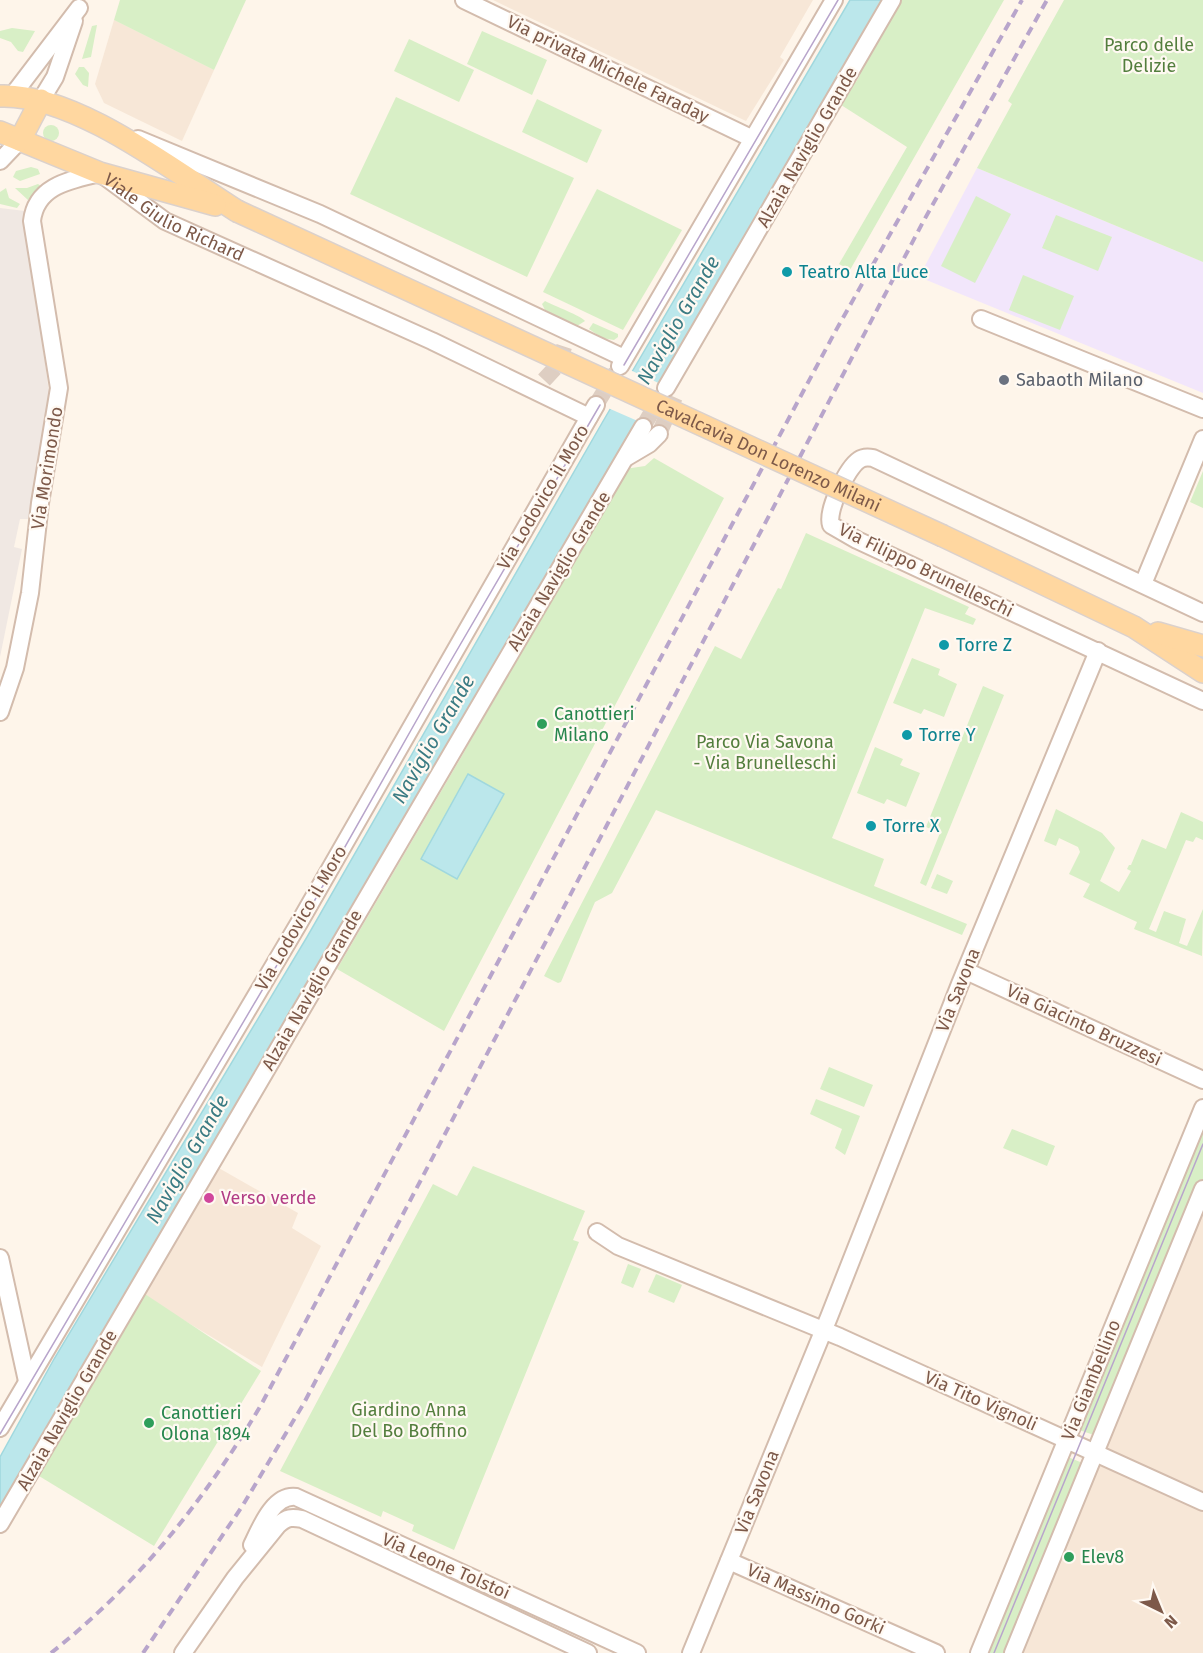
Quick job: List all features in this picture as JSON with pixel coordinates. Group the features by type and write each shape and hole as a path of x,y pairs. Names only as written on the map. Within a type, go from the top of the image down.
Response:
{"main road":[{"name":"Viale Giulio Richard","path":"6,96 41,100 115,133 237,212"},
{"path":"0,119 6,96"},
{"path":"20,140 41,100"},
{"path":"0,132 100,173"},
{"name":"Viale Giulio Richard","path":"100,173 237,212"},
{"name":"Cavalcavia Don Lorenzo Milani","path":"237,212 1134,627 1203,672"},
{"name":"Cavalcavia Don Lorenzo Milani","path":"1134,627 1203,646"}],"street":[{"name":"Via privata Michele Faraday","path":"464,0 753,139"},
{"path":"115,133 140,139 320,214 622,362 834,0"},
{"name":"Alzaia Naviglio Grande","path":"672,390 684,357 892,0"},
{"path":"6,96 81,4"},
{"path":"41,100 54,77 81,4"},
{"path":"0,161 20,140"},
{"name":"Via Morimondo","path":"0,712 15,668 30,593 40,503 59,388 32,221 36,204 51,188 100,173"},
{"name":"Viale Giulio Richard","path":"100,173 165,220 593,411"},
{"path":"981,319 1203,409"},
{"name":"Via Lodovico il Moro","path":"0,1428 310,904 593,411"},
{"name":"Alzaia Naviglio Grande","path":"0,1524 626,458 649,444 651,430"},
{"path":"1143,584 1203,439"},
{"name":"Via Filippo Brunelleschi","path":"1203,613 873,458 862,458 854,465 830,514 831,525 857,540 1203,701"},
{"name":"Via Savona","path":"691,1653 966,971 1098,651"},
{"name":"Via Giacinto Bruzzesi","path":"966,971 1203,1080"},
{"name":"Via Giambellino","path":"979,1653 1203,1108"},
{"name":"Via Giambellino","path":"1013,1653 1203,1189"},
{"path":"597,1232 618,1246 823,1330"},
{"path":"0,1258 27,1381"},
{"name":"Via Tito Vignoli","path":"823,1330 1203,1502"},
{"name":"Via Leone Tolstoi","path":"235,1578 274,1508 288,1496 637,1653"},
{"path":"326,1530 327,1521 334,1515"},
{"name":"Via Leone Tolstoi","path":"235,1578 286,1518 302,1519 588,1653"},
{"name":"Via Massimo Gorki","path":"729,1561 936,1653"},
{"path":"183,1653 235,1578"},
{"path":"549,1634 555,1634 561,1628 559,1617"}],"shaded area":[{"path":"493,0 813,0 780,57 784,60 746,121"},
{"path":"114,20 214,70 182,141 104,103 95,84"},
{"path":"977,168 1203,262 1203,393 919,277"},
{"path":"0,208 25,211 49,392 48,425 28,519 20,519 14,547 22,549 0,657"},
{"path":"210,1163 298,1213 292,1228 321,1246 262,1367 140,1294"},
{"path":"1203,1195 1203,1653 1015,1653"}],"green space":[{"path":"120,0 246,0 214,70 114,20"},
{"path":"898,0 1004,0 850,270 839,264 907,147 838,103 850,82 856,82 860,75 857,69"},
{"name":"Parco delle Delizie","path":"1064,0 1203,0 1203,262 977,168 1012,104 1008,101"},
{"path":"97,25 91,57 82,59 92,26"},
{"path":"12,28 35,31 23,52 18,51 11,42 0,38 0,31"},
{"path":"482,31 547,60 532,95 467,64"},
{"path":"409,39 474,70 459,102 394,71"},
{"path":"79,67 84,67 89,73 88,87 83,85 75,74"},
{"path":"396,97 574,178 527,277 350,194"},
{"path":"537,99 602,130 587,163 522,132"},
{"path":"51,125 57,127 59,133 57,139 51,141 45,139 43,133 45,127"},
{"path":"31,167 38,169 40,174 20,181 13,177 16,171"},
{"path":"38,184 41,186 28,200 15,188 27,188"},
{"path":"6,188 9,198 20,204 17,208 0,204 0,192"},
{"path":"597,189 682,230 623,330 543,292"},
{"path":"976,196 1011,214 975,283 941,266"},
{"path":"1056,215 1112,237 1098,271 1042,248"},
{"path":"1023,275 1074,296 1060,330 1009,310"},
{"path":"545,301 585,321 577,326 545,310 542,304"},
{"path":"593,323 618,334 618,337 614,340 602,338 589,329"},
{"name":"Canottieri Milano","path":"654,458 724,498 444,1031 337,969 463,754 618,470 645,466"},
{"path":"1203,471 1203,508 1190,502"},
{"name":"Parco Via Savona - Via Brunelleschi","path":"806,533 969,607 965,614 976,619 973,625 925,608 832,838 884,859 874,886 967,924 962,935 656,810 612,893 595,902 561,982 558,983 544,976 715,646 741,659 778,588 781,589"},
{"path":"912,658 940,669 938,675 957,684 944,717 924,709 921,714 893,703"},
{"path":"983,686 1004,695 926,886 920,883 940,833 926,827"},
{"path":"875,747 903,759 900,765 920,773 906,807 887,799 884,804 857,793"},
{"path":"1056,809 1102,833 1115,848 1100,881 1119,892 1131,871 1127,869 1142,839 1166,849 1181,812 1203,822 1203,840 1196,837 1193,842 1186,840 1149,929 1156,932 1164,911 1186,919 1179,943 1187,946 1203,909 1202,956 1134,929 1137,922 1083,897 1090,884 1069,874 1080,852 1078,847 1059,838 1056,846 1044,841"},
{"path":"937,874 953,881 947,894 931,888"},
{"path":"829,1067 873,1085 864,1107 820,1089"},
{"path":"816,1099 860,1116 845,1155 835,1148 842,1129 810,1114"},
{"path":"1203,1119 1203,1182 1097,1436 1079,1430"},
{"path":"1012,1129 1055,1146 1047,1166 1003,1148"},
{"name":"Giardino Anna Del Bo Boffino","path":"473,1166 585,1211 573,1240 579,1242 454,1550 412,1531 414,1525 383,1511 381,1517 280,1471 433,1184 457,1196"},
{"path":"628,1264 641,1269 633,1288 621,1283"},
{"path":"656,1274 682,1285 674,1303 648,1292"},
{"name":"Canottieri Olona 1894","path":"145,1294 261,1371 154,1546 39,1476"},
{"path":"1068,1457 1085,1464 1007,1653 986,1653"}],"water":[{"name":"Naviglio Grande","path":"850,0 885,0 587,505 330,957 0,1507 0,1457 54,1359 307,937 602,423"},
{"path":"468,774 504,794 457,879 421,859"}],"pier":[{"path":"630,370 663,385 640,422 608,408"}],"tunnel":[{"path":"544,380 558,365 566,341"},
{"path":"596,405 616,372"},
{"path":"659,434 677,392"},
{"path":"643,427 662,394"}],"tram line":[{"path":"624,365 838,0"},
{"path":"0,1434 303,921 432,693 600,405"},
{"path":"994,1653 1203,1144"}],"railway":[{"path":"51,1653 112,1599 167,1539 217,1474 261,1405 835,332 1022,0"},
{"path":"143,1653 243,1505 304,1403 923,222 1047,0"}],"place":[{"name":"Teatro Alta Luce","path":"787,272"},
{"name":"Sabaoth Milano","path":"1004,380"},
{"name":"Torre Z","path":"944,645"},
{"name":"Canottieri Milano","path":"542,724"},
{"name":"Torre Y","path":"907,735"},
{"name":"Torre X","path":"871,826"},
{"name":"Verso verde","path":"209,1198"},
{"name":"Canottieri Olona 1894","path":"149,1423"},
{"name":"Elev8","path":"1069,1557"}]}
